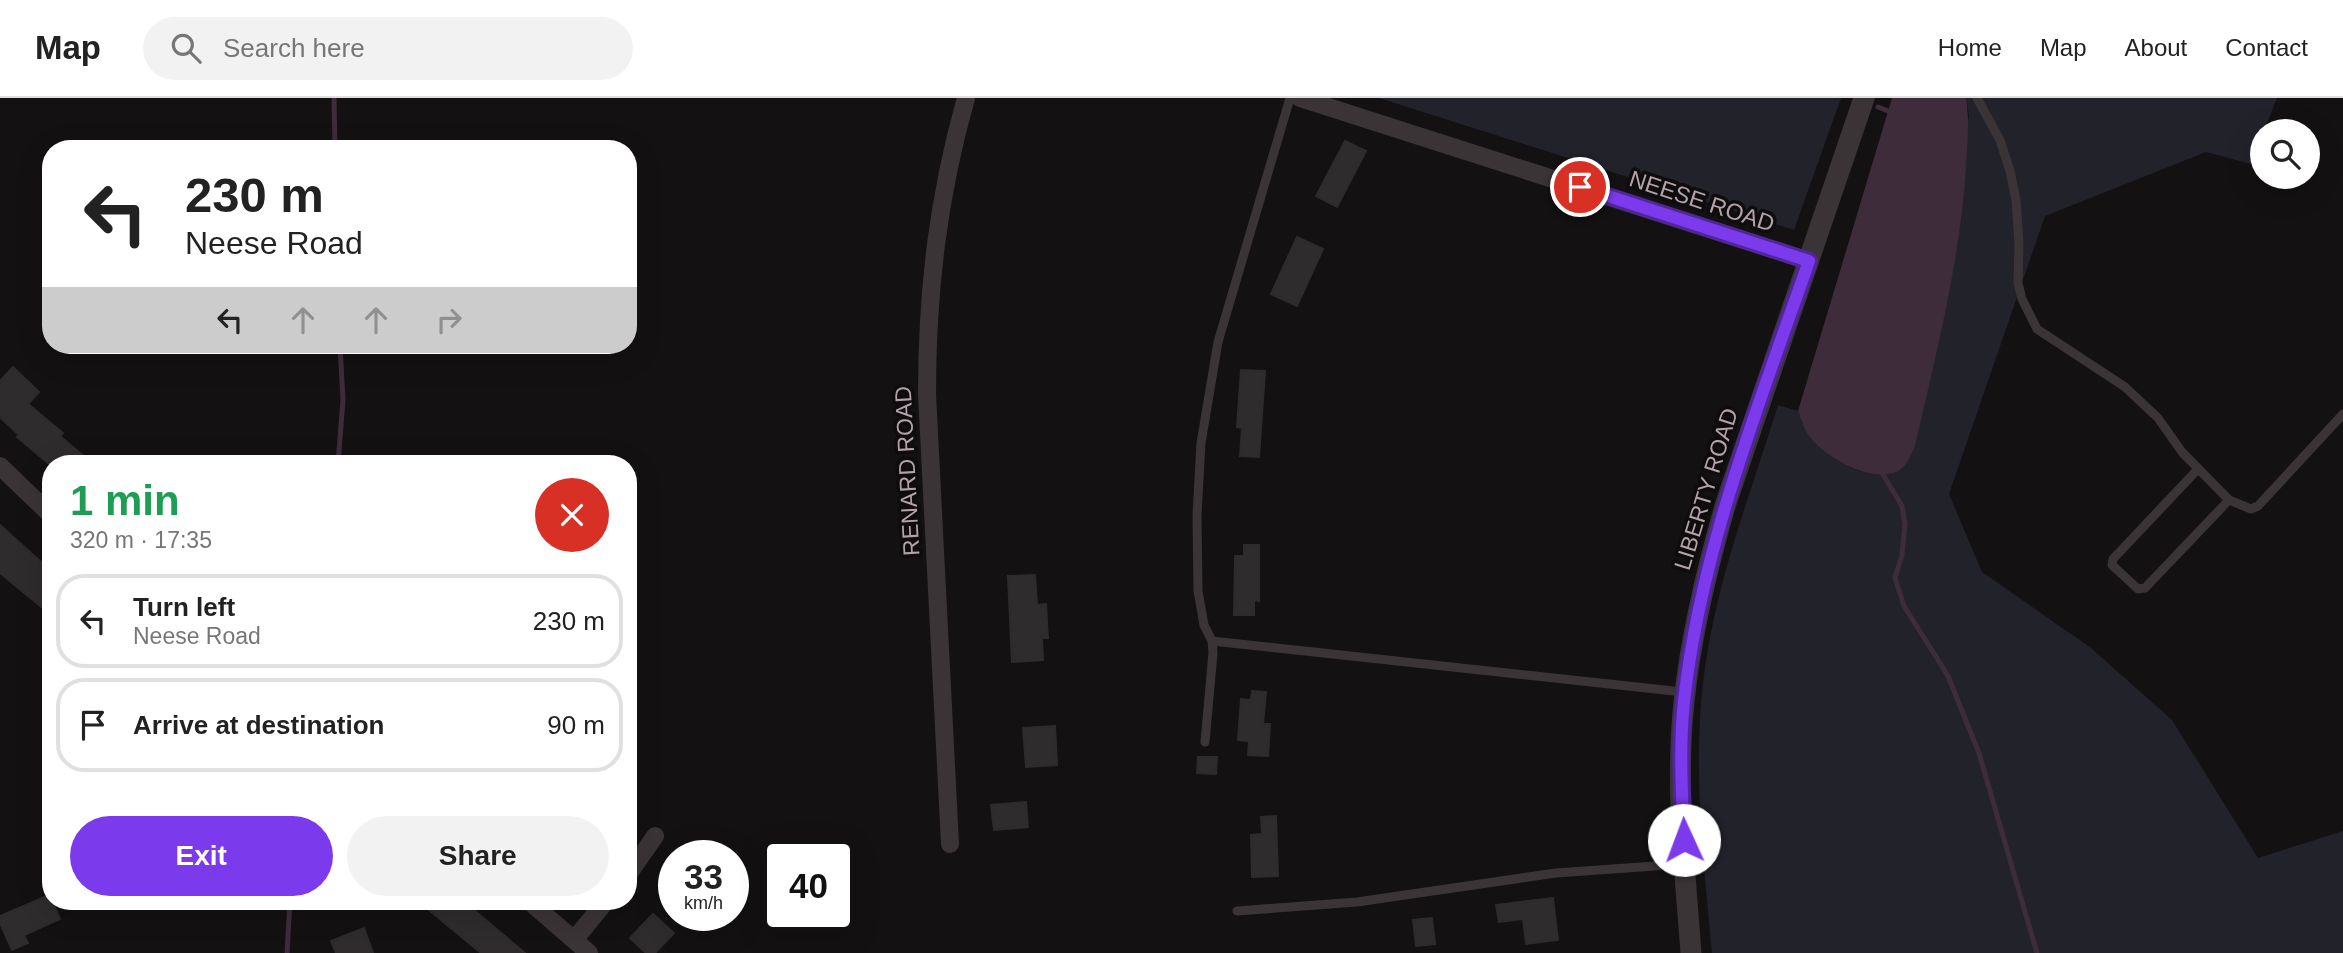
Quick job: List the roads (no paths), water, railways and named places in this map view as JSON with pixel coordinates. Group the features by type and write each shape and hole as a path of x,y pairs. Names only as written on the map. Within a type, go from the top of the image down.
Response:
{"street":[{"name":"RENARD ROAD","path":"950,844 927,394 927,338 937,227 950,154 966,98"},
{"name":"NEESE ROAD","path":"1300,98 1809,261"},
{"name":"LIBERTY ROAD","path":"1691,953 1684,863 1681,769 1685,692 1694,629 1708,565 1726,503 1864,98"},
{"path":"0,467 42,507"},
{"path":"637,862 655,836"},
{"path":"539,910 589,953"},
{"path":"574,940 599,910"}],"lane":[{"path":"1205,742 1213,653 1212,641 1204,625 1198,591 1197,515 1201,443 1218,342 1290,98"},
{"path":"1977,98 2000,140 2010,171 2016,201 2018,283 2037,329 2125,387 2158,418 2182,452 2228,500 2251,509 2258,506 2343,414"},
{"path":"2197,469 2113,559 2112,565 2138,589 2145,588 2228,500"},
{"path":"1212,641 1685,692"},
{"path":"1237,911 1357,902 1556,873 1684,863"}],"waterway":[{"path":"334,98 335,140"},
{"path":"1878,107 1893,113"},
{"path":"339,455 343,400 340,354"},
{"path":"1879,468 1902,506 1905,524 1902,555 1895,578 1904,606 1948,676 1979,753 2037,953"},
{"path":"287,953 289,910"}]}
